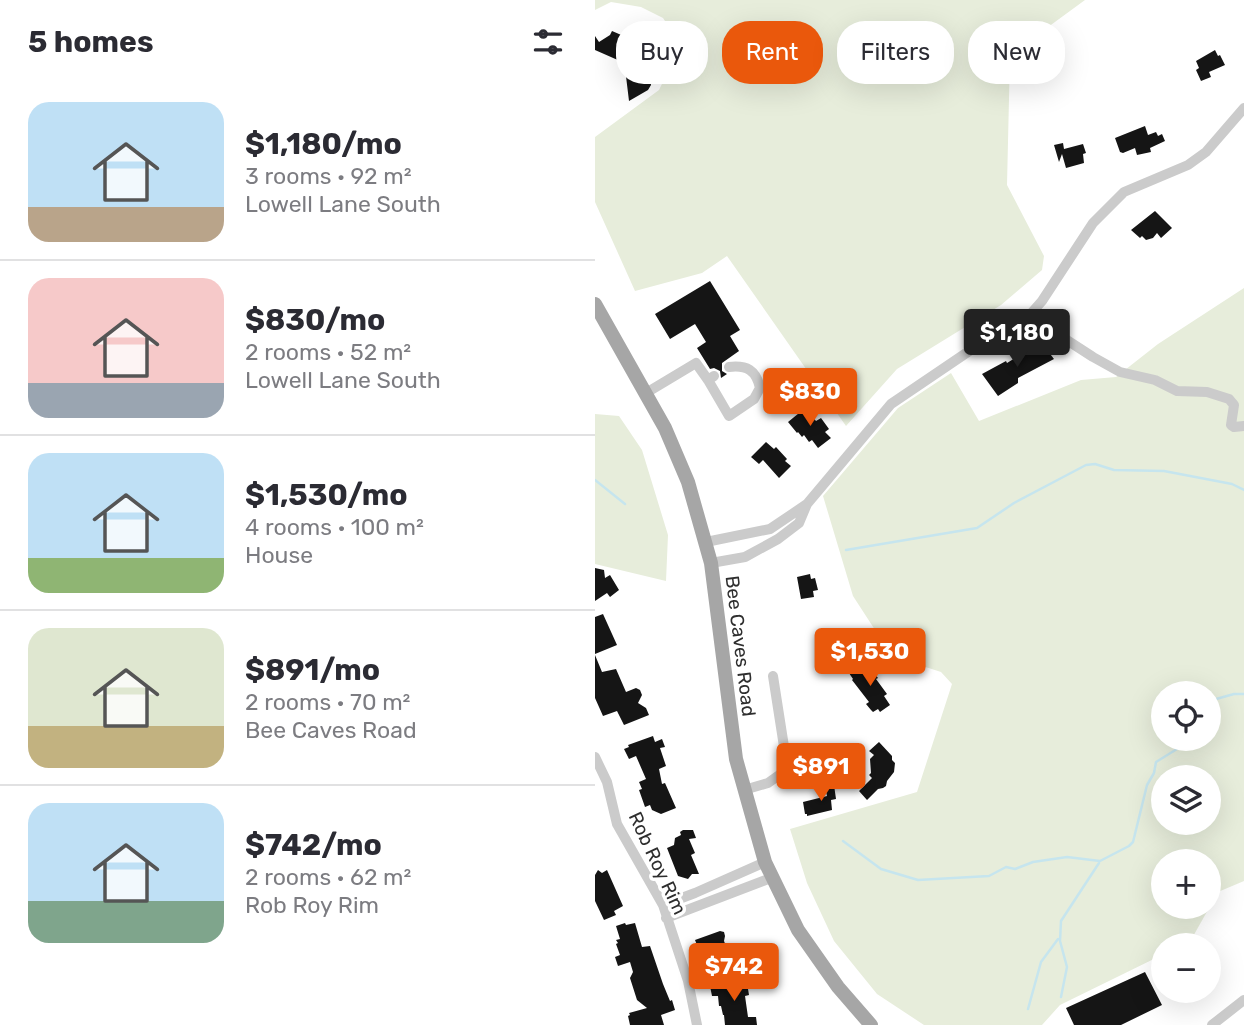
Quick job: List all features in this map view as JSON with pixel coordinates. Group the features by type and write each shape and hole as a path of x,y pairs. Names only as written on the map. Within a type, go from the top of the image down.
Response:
{"main road":[{"name":"Bee Caves Road","path":"595,304 666,428 688,482 711,563 736,759 771,878 798,930 838,987 871,1025"}],"street":[{"path":"706,542 770,528 807,504 891,404 984,341 1020,326 1042,301 1093,223 1124,192 1197,159 1244,108"},
{"path":"1010,330 1021,342 1046,328 1053,330 1120,372 1155,380 1177,391 1197,390 1229,399 1234,405 1231,425 1244,426"},
{"path":"646,393 696,363 711,378 729,416 754,399 760,388 752,371 744,366 729,367"},
{"path":"711,563 745,557 778,539 799,523 807,504"},
{"path":"744,790 768,783 785,768 773,677"},
{"name":"Rob Roy Rim","path":"595,757 607,782 617,824 663,905 688,981 697,1025"},
{"path":"663,905 765,862"},
{"path":"666,918 771,878"},
{"path":"1212,1025 1244,1000"}],"green space":[{"path":"595,0 1085,0 1056,21 968,21 968,84 1009,84 1007,185 1044,256 1042,270 1001,305 897,369 846,426 727,256 702,273 635,291 595,202 595,137 659,90 662,84 708,84 708,21 665,21 641,7 611,2 595,10"},
{"path":"1244,288 1244,881 1221,891 1221,849 1151,849 1151,919 1203,919 1195,933 1151,933 1151,960 1060,1005 1042,1025 924,1025 877,994 834,941 807,883 790,829 917,792 952,684 941,672 890,653 853,596 823,496 898,408 951,373 979,421 1081,380 1116,377 1158,344"},
{"path":"595,414 619,416 642,450 668,535 666,581 595,564"}],"building":[{"path":"612,31 616,33 616,59 595,50 595,36 599,42"},
{"path":"1215,50 1225,65 1209,72 1211,77 1201,81 1196,70 1199,68 1196,61"},
{"path":"627,84 651,84 648,90 629,101"},
{"path":"1145,126 1148,135 1156,132 1158,136 1162,134 1165,141 1150,148 1151,152 1137,155 1135,148 1120,152 1115,138"},
{"path":"1063,143 1064,149 1083,144 1086,153 1083,154 1084,163 1066,168 1062,154 1059,162 1054,145"},
{"path":"1155,211 1172,228 1161,238 1157,233 1153,238 1140,238 1131,230"},
{"path":"710,281 740,330 730,336 739,351 722,363 722,371 727,374 721,378 720,371 710,369 697,348 706,342 695,324 670,339 655,314"},
{"path":"1041,342 1054,359 1018,378 1018,383 998,396 982,374 1006,361 1007,363"},
{"path":"804,409 816,421 821,418 829,429 825,432 831,438 818,448 812,440 809,442 804,435 802,437 797,433 788,422"},
{"path":"766,442 774,449 776,447 791,466 779,478 763,460 759,464 751,457"},
{"path":"595,568 604,570 605,578 610,575 619,590 610,597 607,593 595,601"},
{"path":"810,574 811,579 815,578 818,590 813,591 814,597 801,599 797,577"},
{"path":"603,614 617,645 595,654 595,617"},
{"path":"595,655 602,672 616,669 626,692 636,688 640,690 642,695 638,703 646,708 649,715 624,725 617,711 603,716 595,698"},
{"path":"865,664 878,678 876,679 887,694 884,696 890,705 880,712 878,709 873,712 866,704 869,702 849,673"},
{"path":"653,736 655,742 662,739 665,747 660,748 666,766 659,769 662,784 665,783 676,808 661,814 652,810 650,805 645,807 639,782 646,779 636,756 629,759 624,749"},
{"path":"879,742 892,756 895,763 894,772 886,786 878,789 867,800 859,791 872,778 869,775 870,759 874,755 869,751"},
{"path":"834,785 836,799 831,800 832,810 807,816 803,802 827,796 825,786"},
{"path":"683,830 693,830 696,838 689,839 695,853 691,855 699,874 692,874 688,879 678,876 667,848 674,845 675,838 681,835"},
{"path":"598,870 602,873 607,870 623,906 614,911 616,915 604,920 595,901 595,875"},
{"path":"635,923 642,947 650,946 663,984 670,1001 672,1000 675,1010 661,1015 664,1025 630,1025 629,1013 647,1008 637,1000 630,978 633,972 630,962 618,966 615,957 620,955 616,944 616,940 620,939 616,926"},
{"path":"724,932 724,941 730,956 729,959 713,965 705,948 699,950 695,940"},
{"path":"1145,972 1151,984 1151,1003 1162,1005 1121,1025 1074,1025 1066,1008"},
{"path":"747,983 749,995 745,996 748,1017 756,1017 757,1025 725,1025 718,996 712,996 710,986"}],"waterway":[{"path":"846,550 977,528 1014,503 1086,465 1095,464 1114,470 1164,471 1232,484 1244,490"},
{"path":"595,480 625,504"},
{"path":"1221,698 1244,694"},
{"path":"843,841 881,869 918,880 989,876 1006,867 1015,869 1033,862 1067,857 1100,861 1133,842 1147,785 1154,773 1156,762 1174,751"},
{"path":"1061,997 1067,967 1060,941 1061,921 1099,863"},
{"path":"1028,1009 1041,962 1058,939"}]}
